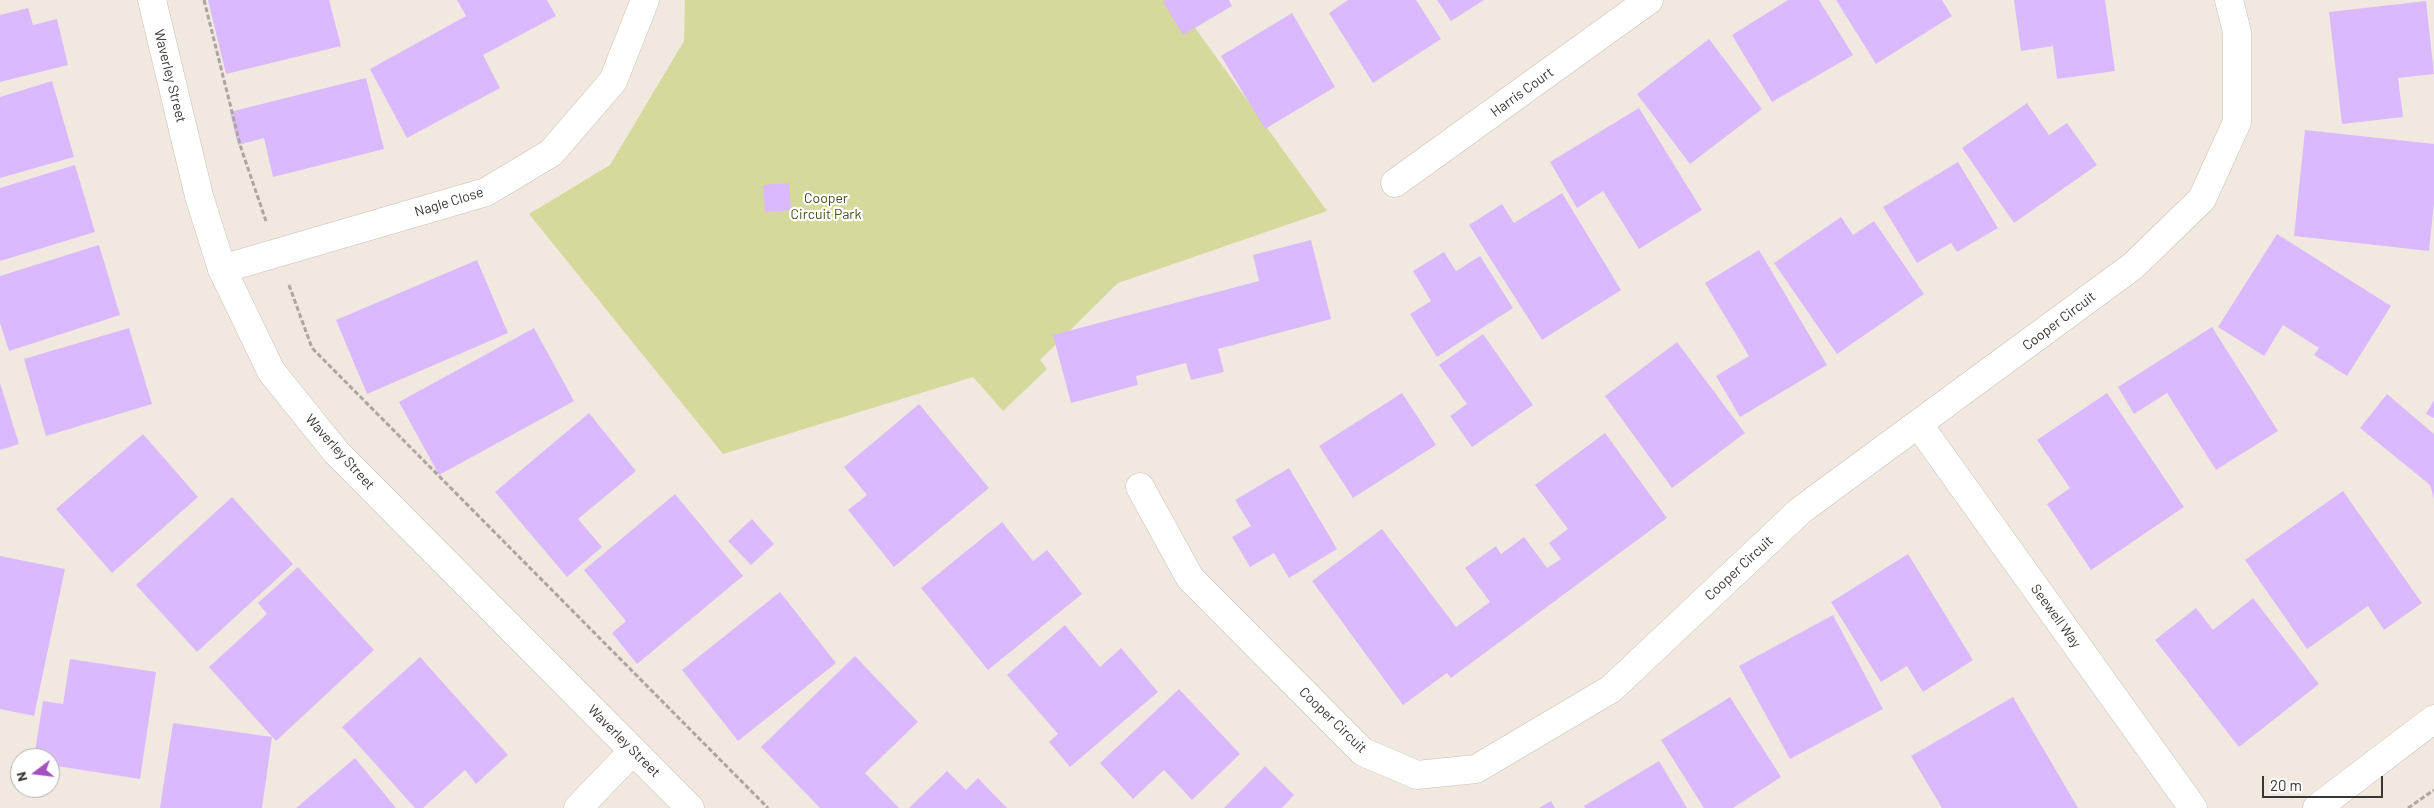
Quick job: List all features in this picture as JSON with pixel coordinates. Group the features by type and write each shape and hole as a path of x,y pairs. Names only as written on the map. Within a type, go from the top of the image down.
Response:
{"street":[{"name":"Waverley Street","path":"152,0 199,196 222,269 271,371 336,452 690,808"},
{"name":"Nagle Close","path":"222,269 486,192 551,153 613,81 644,0"},
{"name":"Harris Court","path":"1395,183 1649,0"},
{"name":"Cooper Circuit","path":"1140,487 1190,578 1363,752 1416,775 1476,769 1611,689 1801,510 2133,266 2202,199 2237,122 2237,32 2229,0"},
{"name":"Seewell Way","path":"1919,425 2193,808"},
{"path":"2317,808 2434,719"},
{"path":"578,808 633,751"}],"path":[{"path":"204,0 242,148 265,219"},
{"path":"293,295 312,348 768,808"},
{"path":"2408,808 2434,790"}],"green space":[{"name":"Cooper Circuit Park","path":"685,0 1175,0 1327,211 1118,283 1040,360 1047,369 1003,411 973,377 723,454 529,214 610,165 684,41"}],"building":[{"path":"208,0 329,0 341,46 226,74"},
{"path":"457,0 547,0 556,16 483,55 500,88 407,138 370,69 466,16"},
{"path":"1165,0 1229,0 1232,6 1183,35 1163,2"},
{"path":"1348,0 1416,0 1441,39 1373,83 1329,13"},
{"path":"1437,0 1484,0 1451,21"},
{"path":"1788,0 1819,0 1853,55 1772,102 1732,35"},
{"path":"1836,0 1942,0 1952,16 1876,64"},
{"path":"2014,0 2105,0 2115,71 2057,79 2053,46 2021,51"},
{"path":"2426,1 2434,74 2398,78 2403,117 2342,124 2329,12"},
{"path":"28,8 33,25 57,19 68,65 0,82 0,15"},
{"path":"1292,13 1335,87 1265,129 1221,56"},
{"path":"1709,39 1762,109 1690,164 1637,94"},
{"path":"366,78 384,149 273,177 264,138 238,145 230,112"},
{"path":"52,81 74,157 0,178 0,97"},
{"path":"2027,103 2049,135 2067,123 2097,165 2014,223 1962,148"},
{"path":"1639,108 1702,210 1639,249 1603,191 1577,208 1550,162"},
{"path":"2305,130 2434,144 2434,202 2429,251 2294,236"},
{"path":"1958,162 1998,228 1957,252 1951,243 1917,263 1883,207"},
{"path":"75,165 95,232 0,261 0,188"},
{"path":"789,183 791,210 765,212 763,185"},
{"path":"1562,193 1621,290 1542,340 1469,225 1502,204 1514,223"},
{"path":"1841,217 1853,235 1874,221 1924,294 1837,354 1774,263"},
{"path":"2277,234 2391,306 2347,376 2314,355 2319,348 2283,325 2264,356 2218,327"},
{"path":"1311,240 1331,319 1218,349 1224,372 1191,380 1186,363 1136,376 1138,385 1071,403 1053,335 1259,281 1253,255"},
{"path":"99,245 120,315 9,351 0,323 0,276"},
{"path":"1759,250 1827,365 1740,417 1716,376 1749,356 1705,283"},
{"path":"1444,252 1456,271 1480,256 1513,308 1437,357 1410,314 1431,301 1413,271"},
{"path":"477,260 508,333 367,394 336,320"},
{"path":"2212,327 2278,431 2216,470 2167,393 2134,414 2118,387"},
{"path":"129,328 152,404 46,436 24,359"},
{"path":"534,328 574,401 439,475 399,402"},
{"path":"1483,334 1533,405 1472,447 1450,416 1467,404 1439,365"},
{"path":"1677,342 1745,433 1672,488 1605,396"},
{"path":"0,383 19,444 0,450"},
{"path":"1402,393 1436,445 1353,498 1319,446"},
{"path":"2107,393 2184,507 2091,570 2047,504 2070,488 2037,440"},
{"path":"2387,394 2434,434 2434,499 2430,485 2360,428"},
{"path":"2434,400 2434,418 2426,414"},
{"path":"919,404 989,488 894,567 848,510 867,495 844,467"},
{"path":"589,413 636,471 578,519 602,547 567,577 495,492"},
{"path":"1605,433 1667,518 1451,678 1447,673 1403,705 1312,581 1382,529 1456,627 1490,602 1465,568 1496,546 1501,554 1524,537 1547,568 1561,559 1549,543 1568,529 1535,485"},
{"path":"143,434 198,497 112,573 56,509"},
{"path":"1289,468 1337,549 1289,578 1274,553 1250,567 1232,537 1251,526 1235,500"},
{"path":"2343,491 2422,603 2384,630 2368,606 2307,649 2245,560"},
{"path":"675,494 743,576 637,664 612,633 626,621 584,570"},
{"path":"232,497 293,564 197,652 136,585"},
{"path":"752,519 774,544 751,565 728,541"},
{"path":"1002,522 1033,561 1047,550 1082,594 988,670 921,588"},
{"path":"1908,554 1973,660 1923,692 1907,666 1881,682 1831,602"},
{"path":"0,556 65,569 34,716 0,709"},
{"path":"298,567 374,650 276,741 209,667 267,614 258,603"},
{"path":"780,592 836,663 738,741 682,670"},
{"path":"2253,598 2319,684 2239,747 2155,640 2196,608 2213,630"},
{"path":"1833,615 1883,709 1790,759 1739,666"},
{"path":"1065,625 1100,667 1121,648 1158,692 1070,767 1049,742 1058,734 1007,675"},
{"path":"855,656 918,722 865,773 899,808 820,808 761,747"},
{"path":"420,657 508,755 476,784 465,770 423,808 415,808 342,727"},
{"path":"70,659 156,672 140,779 60,767 60,748 36,748 43,701 63,704"},
{"path":"1179,689 1240,754 1192,800 1164,770 1133,799 1100,763"},
{"path":"1730,697 1781,777 1733,808 1704,808 1661,740"},
{"path":"2013,697 2078,808 1942,808 1911,756"},
{"path":"173,723 272,737 262,808 160,808"},
{"path":"355,758 396,808 296,808"},
{"path":"1659,761 1687,808 1585,808 1584,806"},
{"path":"1265,766 1294,795 1282,808 1224,808"},
{"path":"947,771 966,790 978,778 1007,808 909,808"},
{"path":"1551,801 1555,808 1539,808"}]}
